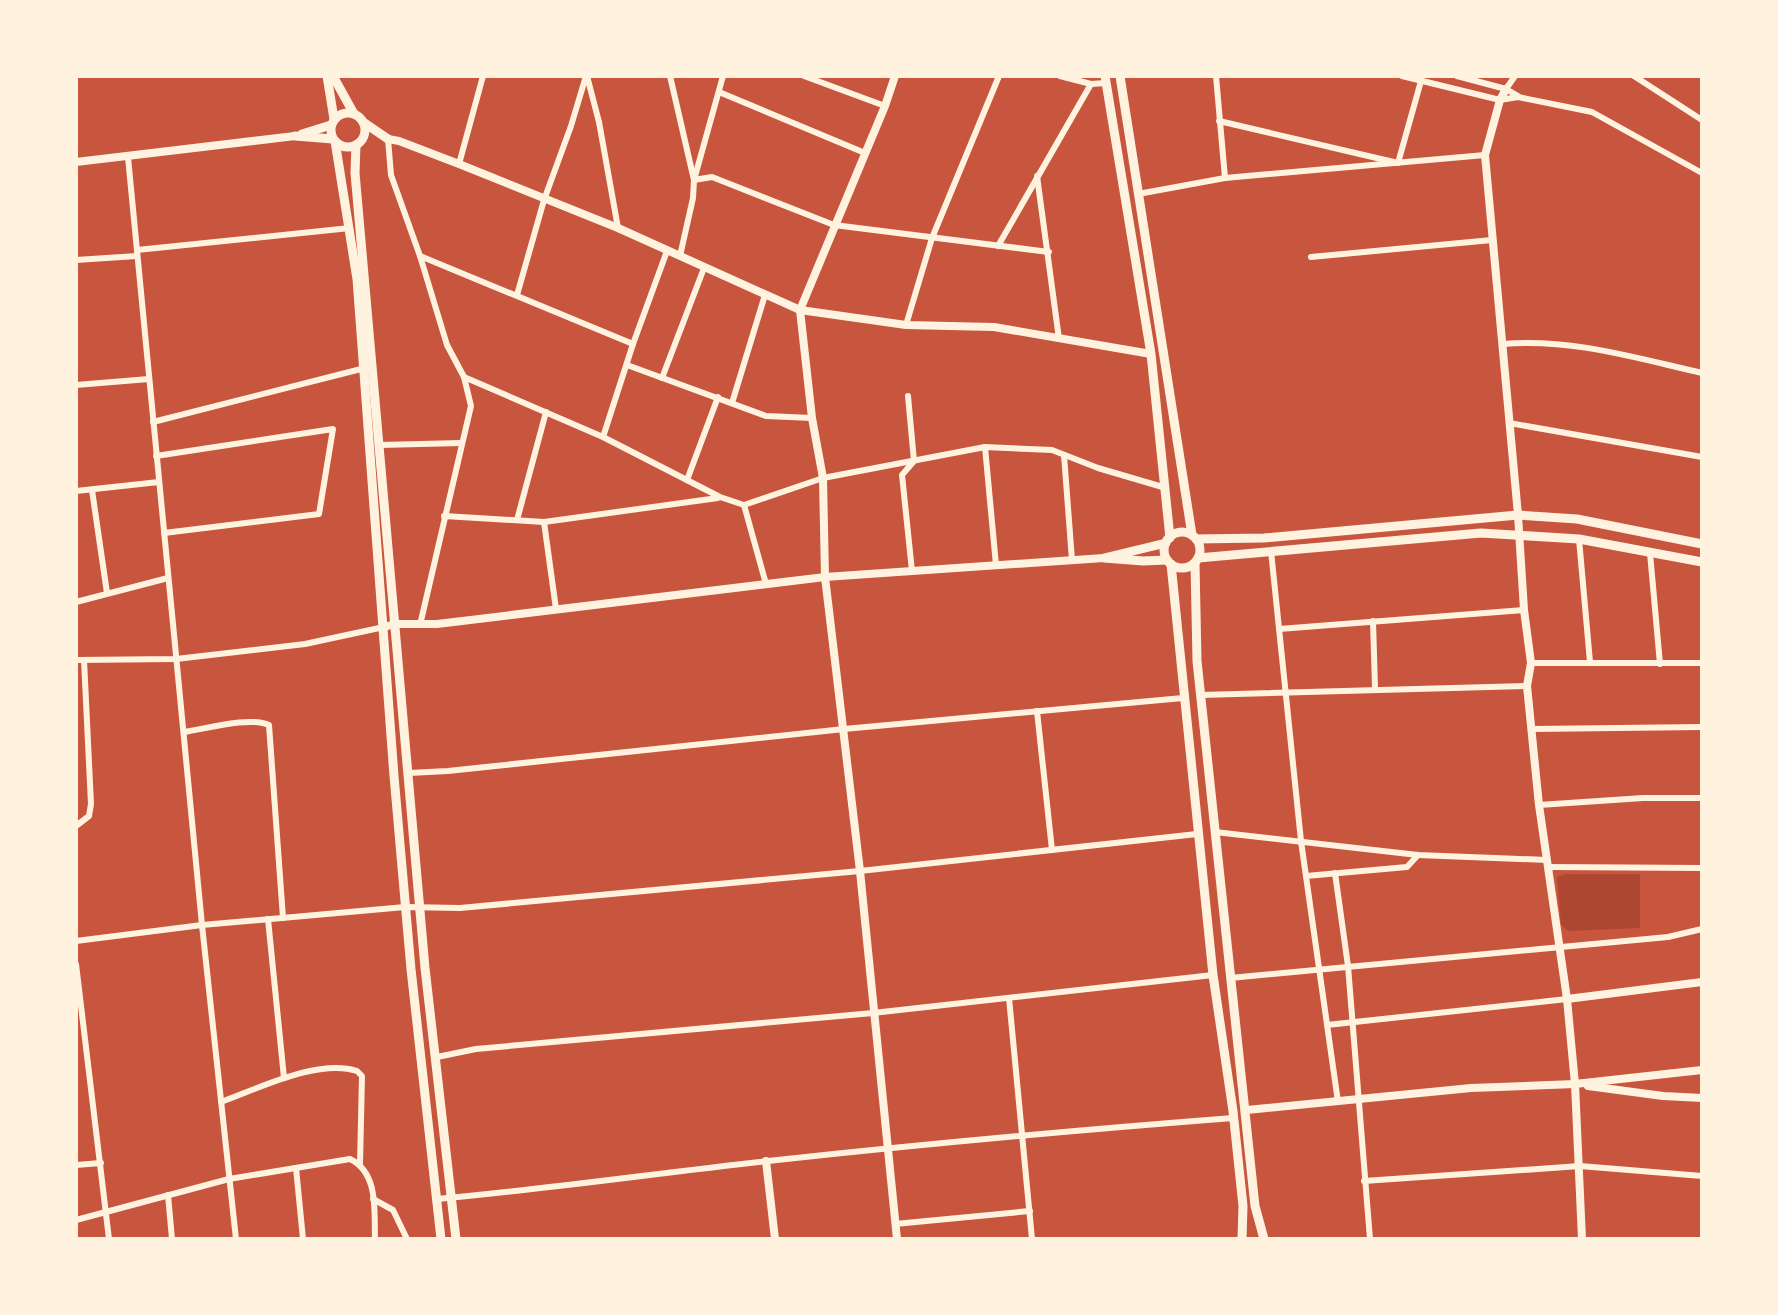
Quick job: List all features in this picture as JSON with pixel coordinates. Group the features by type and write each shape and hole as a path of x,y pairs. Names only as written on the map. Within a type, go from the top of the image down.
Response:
{"main road":[{"path":"330,76 354,114 388,139"},
{"path":"330,76 334,140 350,228 365,368 405,907 441,1239"},
{"path":"1120,76 1194,537 1200,548 1197,560 1201,695 1255,1206 1264,1239"},
{"path":"1106,79 1151,354 1166,488 1168,540 1165,554 1169,562 1213,975 1243,1206 1242,1239"},
{"path":"295,136 333,122 346,112 354,114"},
{"path":"363,122 365,132 359,143 355,173 425,968 456,1239"},
{"path":"295,136 334,140 345,147 388,139"},
{"path":"1104,558 1168,540 1180,533 1194,537 1264,538 1518,515 1577,519 1702,544"},
{"path":"1104,558 1169,562 1186,568 1197,560 1271,551 1481,533 1579,539 1702,562"},
{"path":"1197,834 1215,832"},
{"path":"1213,975 1230,978"}],"street":[{"path":"459,164 483,76"},
{"path":"517,295 544,200 586,76"},
{"path":"586,76 599,122 618,228"},
{"path":"670,76 694,180"},
{"path":"679,257 693,198 694,180 723,76"},
{"path":"804,76 885,106"},
{"path":"895,76 800,310 812,418 823,478 825,577 860,871 897,1239"},
{"path":"906,325 932,238 999,76"},
{"path":"1060,76 1091,84 1106,79"},
{"path":"1216,76 1225,178"},
{"path":"1402,76 1500,100 1518,97 1592,112 1699,171 1702,162"},
{"path":"1457,76 1506,89 1518,97"},
{"path":"1515,76 1500,100 1485,155 1531,663 1527,686 1575,1084 1582,1239"},
{"path":"1634,76 1702,120"},
{"path":"1398,163 1421,81"},
{"path":"998,246 1091,84"},
{"path":"719,92 865,153"},
{"path":"1219,121 1398,163"},
{"path":"76,162 295,136"},
{"path":"420,625 471,406 464,377 447,345 391,175 388,139 618,228 800,310 906,325 994,327 1151,354"},
{"path":"1138,194 1225,178 1485,155"},
{"path":"128,157 202,925 236,1239"},
{"path":"1037,175 1059,339"},
{"path":"694,180 712,177 834,225 1049,252"},
{"path":"76,260 350,228"},
{"path":"1311,257 1492,240"},
{"path":"603,437 667,251"},
{"path":"420,256 633,344"},
{"path":"662,378 704,268"},
{"path":"732,403 765,295"},
{"path":"1503,344 1538,341 1603,350 1702,373"},
{"path":"627,365 766,416 812,418"},
{"path":"153,422 365,368"},
{"path":"464,377 603,437 720,497 744,505 823,478 985,447 1052,450 1166,488"},
{"path":"76,385 149,379"},
{"path":"908,396 914,461 902,475 912,571"},
{"path":"687,480 718,397"},
{"path":"517,520 546,412"},
{"path":"1509,423 1702,457"},
{"path":"156,456 333,429 319,514 164,533"},
{"path":"380,445 461,443"},
{"path":"985,447 996,565"},
{"path":"1064,455 1072,560"},
{"path":"76,491 159,482"},
{"path":"92,490 107,593"},
{"path":"444,516 544,522 720,497"},
{"path":"744,505 766,584"},
{"path":"544,522 556,609"},
{"path":"1579,539 1590,662"},
{"path":"1271,551 1301,841 1338,1102"},
{"path":"1650,553 1660,664"},
{"path":"76,826 89,816 91,804 80,660 176,659 305,644 395,624 420,625 825,577 1104,558"},
{"path":"76,602 168,578"},
{"path":"1279,629 1524,610"},
{"path":"1373,621 1375,688"},
{"path":"1531,663 1702,663"},
{"path":"1201,695 1527,686"},
{"path":"409,773 1183,698"},
{"path":"1037,711 1052,850"},
{"path":"184,732 248,722 269,725 283,918"},
{"path":"1532,729 1702,727"},
{"path":"1539,805 1643,798 1702,798"},
{"path":"1215,832 1418,855 1547,864 1702,868"},
{"path":"76,941 268,919 421,906 460,908 860,871 1197,834"},
{"path":"1306,876 1407,867 1418,855"},
{"path":"1335,873 1348,966 1370,1239"},
{"path":"268,919 284,1078"},
{"path":"1230,978 1668,937 1702,929"},
{"path":"76,964 109,1239"},
{"path":"437,1057 476,1049 873,1013 1213,975"},
{"path":"1327,1025 1702,982"},
{"path":"1009,998 1032,1239"},
{"path":"221,1102 284,1078 331,1068 357,1071 362,1076 359,1101 360,1164"},
{"path":"1247,1110 1471,1088 1575,1084 1702,1070"},
{"path":"1575,1084 1702,1098"},
{"path":"437,1199 766,1161 1233,1118"},
{"path":"76,1220 229,1179 350,1159 360,1164 369,1176 375,1239"},
{"path":"766,1161 775,1239"},
{"path":"76,1165 101,1163"},
{"path":"1364,1181 1580,1166 1702,1176"},
{"path":"296,1168 303,1239"},
{"path":"168,1195 172,1239"},
{"path":"373,1199 393,1210 407,1239"},
{"path":"895,1224 1030,1211"}],"shaded area":[{"path":"1566,874 1640,874 1640,928 1568,931 1561,925 1557,877"}]}
